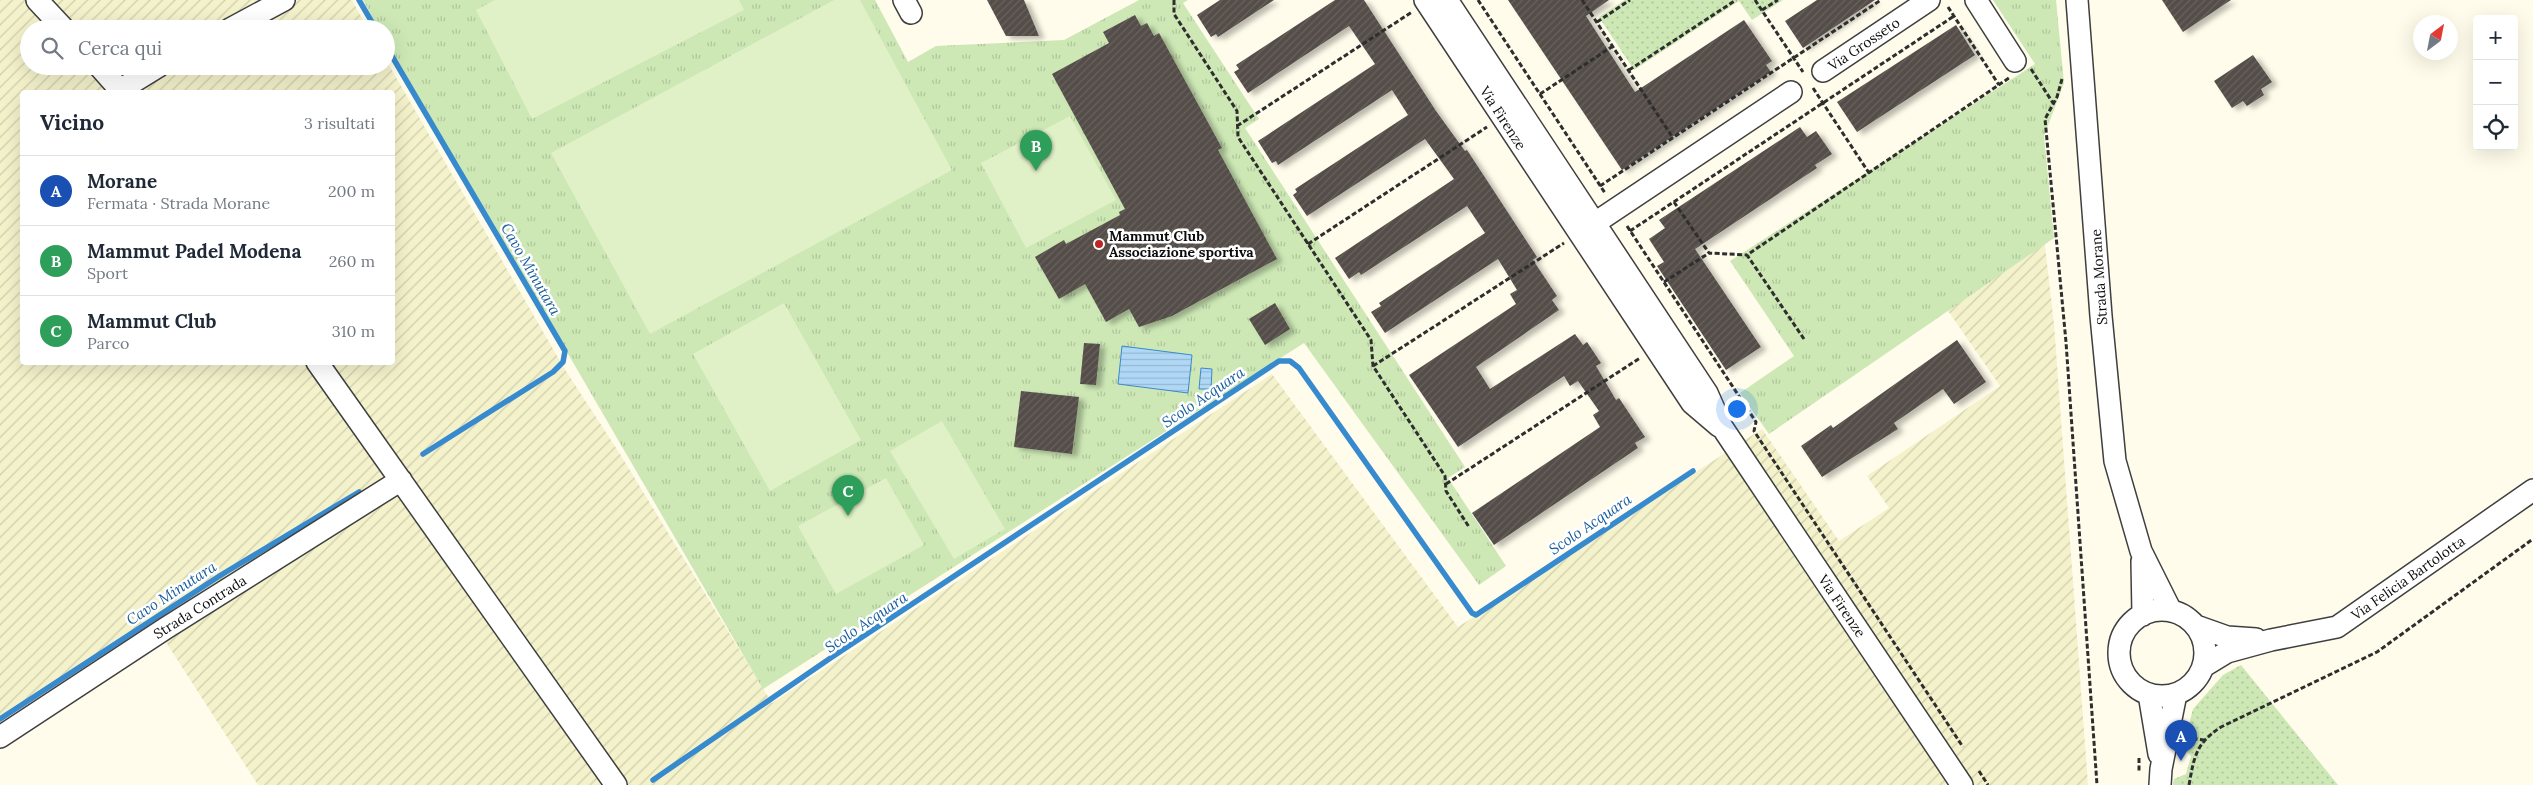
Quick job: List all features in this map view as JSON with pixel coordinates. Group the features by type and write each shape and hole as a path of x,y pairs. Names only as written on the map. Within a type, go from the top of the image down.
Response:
{"street":[{"path":"37,0 56,20"},
{"path":"247,20 284,0"},
{"name":"Via Grosseto","path":"1822,71 1930,0"},
{"path":"1976,0 2020,64"},
{"name":"Strada Morane","path":"2077,0 2101,316 2115,461 2141,551 2171,611"},
{"name":"Via Firenze","path":"1432,1 1502,117 1587,228 1655,348 1692,403 1722,427"},
{"name":"Via Firenze","path":"1432,1 1579,200 1587,228 1609,245 1707,394 1722,427 1962,785"},
{"path":"107,75 120,90"},
{"path":"123,90 145,75"},
{"path":"1587,228 1791,92"},
{"path":"319,365 616,785"},
{"name":"Strada Contrada","path":"0,737 166,628 401,480"},
{"name":"Via Felicia Bartolotta","path":"2204,666 2226,652 2271,640 2337,627 2533,490"},
{"name":"Strada Morane","path":"2141,551 2143,615"},
{"path":"2156,610 2171,611 2185,616 2196,626 2204,645 2204,666 2198,678 2176,694 2162,696 2149,694 2135,687 2125,675 2120,661 2120,647 2124,634 2132,623 2143,615 2156,610"},
{"name":"Via Felicia Bartolotta","path":"2196,626 2227,637 2271,640"},
{"path":"2149,694 2161,777"},
{"path":"2161,777 2176,694"}],"path":[{"path":"1178,0 1174,1 1174,14 1237,111 1238,137 1371,340 1373,366 1446,476 1446,491 1470,527"},
{"path":"1478,0 1756,422 1754,431 1966,752"},
{"path":"1582,0 1673,138"},
{"path":"1597,22 1630,0"},
{"path":"1629,70 1736,0"},
{"path":"1762,10 1778,0"},
{"path":"1579,200 1881,0"},
{"path":"1943,0 1999,85"},
{"path":"1237,126 1432,1"},
{"path":"1609,245 1954,16"},
{"path":"1540,94 1613,46"},
{"path":"1664,282 1709,253 1747,255 1999,85 2020,64 2031,69 2053,103"},
{"path":"2064,73 2045,119 2066,342 2097,785"},
{"path":"1308,244 1502,117"},
{"path":"1674,202 1709,253"},
{"path":"1373,366 1587,228"},
{"path":"1747,255 1804,339"},
{"path":"1445,484 1655,348"},
{"path":"2189,785 2198,748 2206,736 2377,652 2533,539"},
{"path":"1977,768 1988,785"}],"shaded area":[{"path":"0,0 352,0 363,20 20,20 20,75 395,75 564,368 620,454 772,703 1272,374 1458,627 1762,429 1839,541 1889,508 1867,476 2000,386 1944,305 2044,237 2054,324 2088,785 258,785 151,619 0,719"}],"green space":[{"path":"363,0 875,0 908,62 936,46 1064,40 1139,0 1188,0 1183,3 1259,119 1245,128 1465,467 1448,478 1506,566 1479,585 1304,343 763,689 395,56 395,20 374,20"},
{"path":"495,0 739,0 744,10 532,119 476,10"},
{"path":"834,0 860,0 952,170 650,334 551,153"},
{"path":"1625,0 1783,0 1752,20 1739,1 1634,70 1599,17"},
{"path":"1993,0 2056,0 2064,83 2044,136 2054,238 1769,434 1740,393 1794,356 1730,261 2035,64"},
{"path":"1070,116 1116,200 1026,248 981,163"},
{"path":"784,303 861,440 770,491 693,354"},
{"path":"942,421 1005,529 954,559 890,451"},
{"path":"886,478 924,545 836,594 798,526"},
{"path":"2241,665 2338,785 2173,785 2174,779 2186,774 2191,756 2183,748 2193,709 2223,675"}],"water":[{"path":"1122,346 1192,355 1188,393 1118,384"},
{"path":"1201,368 1212,369 1211,389 1199,389"}],"building":[{"path":"987,0 1024,0 1039,36 1006,36"},
{"path":"1220,0 1274,0 1218,37 1216,34 1211,37 1197,15"},
{"path":"1335,0 1364,0 1436,111 1465,151 1467,150 1537,257 1533,260 1557,296 1552,300 1559,310 1476,367 1490,389 1575,334 1583,345 1587,342 1601,363 1596,366 1616,400 1619,398 1645,437 1635,443 1638,448 1494,545 1472,513 1600,427 1593,415 1599,411 1578,381 1570,386 1564,376 1458,447 1409,375 1516,304 1510,294 1517,290 1498,259 1385,333 1371,312 1381,306 1379,303 1485,233 1467,206 1361,275 1359,272 1349,279 1335,258 1454,179 1425,139 1307,216 1293,195 1297,192 1295,189 1408,115 1392,90 1278,165 1276,161 1272,163 1258,141 1375,64 1349,26 1248,93 1234,72 1239,69 1236,65"},
{"path":"1508,0 1609,0 1586,16 1635,92 1744,20 1772,61 1766,65 1771,72 1622,170"},
{"path":"1817,0 1875,0 1803,48 1785,21"},
{"path":"2162,0 2231,0 2183,32"},
{"path":"1135,15 1141,26 1147,23 1154,36 1159,33 1222,148 1218,150 1277,259 1172,316 1139,327 1129,309 1106,322 1085,284 1059,299 1035,257 1064,240 1066,244 1120,215 1119,212 1125,209 1052,74 1109,43 1103,32"},
{"path":"1956,25 1975,55 1857,132 1837,102"},
{"path":"2253,55 2272,82 2261,89 2264,95 2247,106 2243,101 2232,108 2214,81"},
{"path":"1800,127 1807,137 1816,131 1832,154 1815,165 1817,168 1695,249 1761,347 1726,370 1657,266 1664,262 1649,239 1665,228 1659,220"},
{"path":"1275,303 1290,329 1265,345 1249,319"},
{"path":"1957,340 1986,382 1954,404 1943,389 1894,423 1898,429 1822,477 1801,446 1831,425 1833,428"},
{"path":"1084,343 1100,344 1096,385 1080,384"},
{"path":"1021,391 1079,397 1072,454 1014,447"}],"waterway":[{"name":"Cavo Minutara","path":"359,0 371,20"},
{"name":"Cavo Minutara","path":"395,61 565,351 563,362 553,372 423,454"},
{"name":"Scolo Acquara","path":"653,780 832,657 1279,361 1290,361 1299,368 1472,613 1476,615 1693,471"},
{"name":"Cavo Minutara","path":"0,719 221,575 359,492"}],"place":[{"name":"Mammut Padel Modena","path":"1036,171"},
{"name":"Mammut Club Associazione sportiva","path":"1099,244"},
{"name":"Mammut Club","path":"848,516"},
{"name":"Morane","path":"2181,761"}]}
